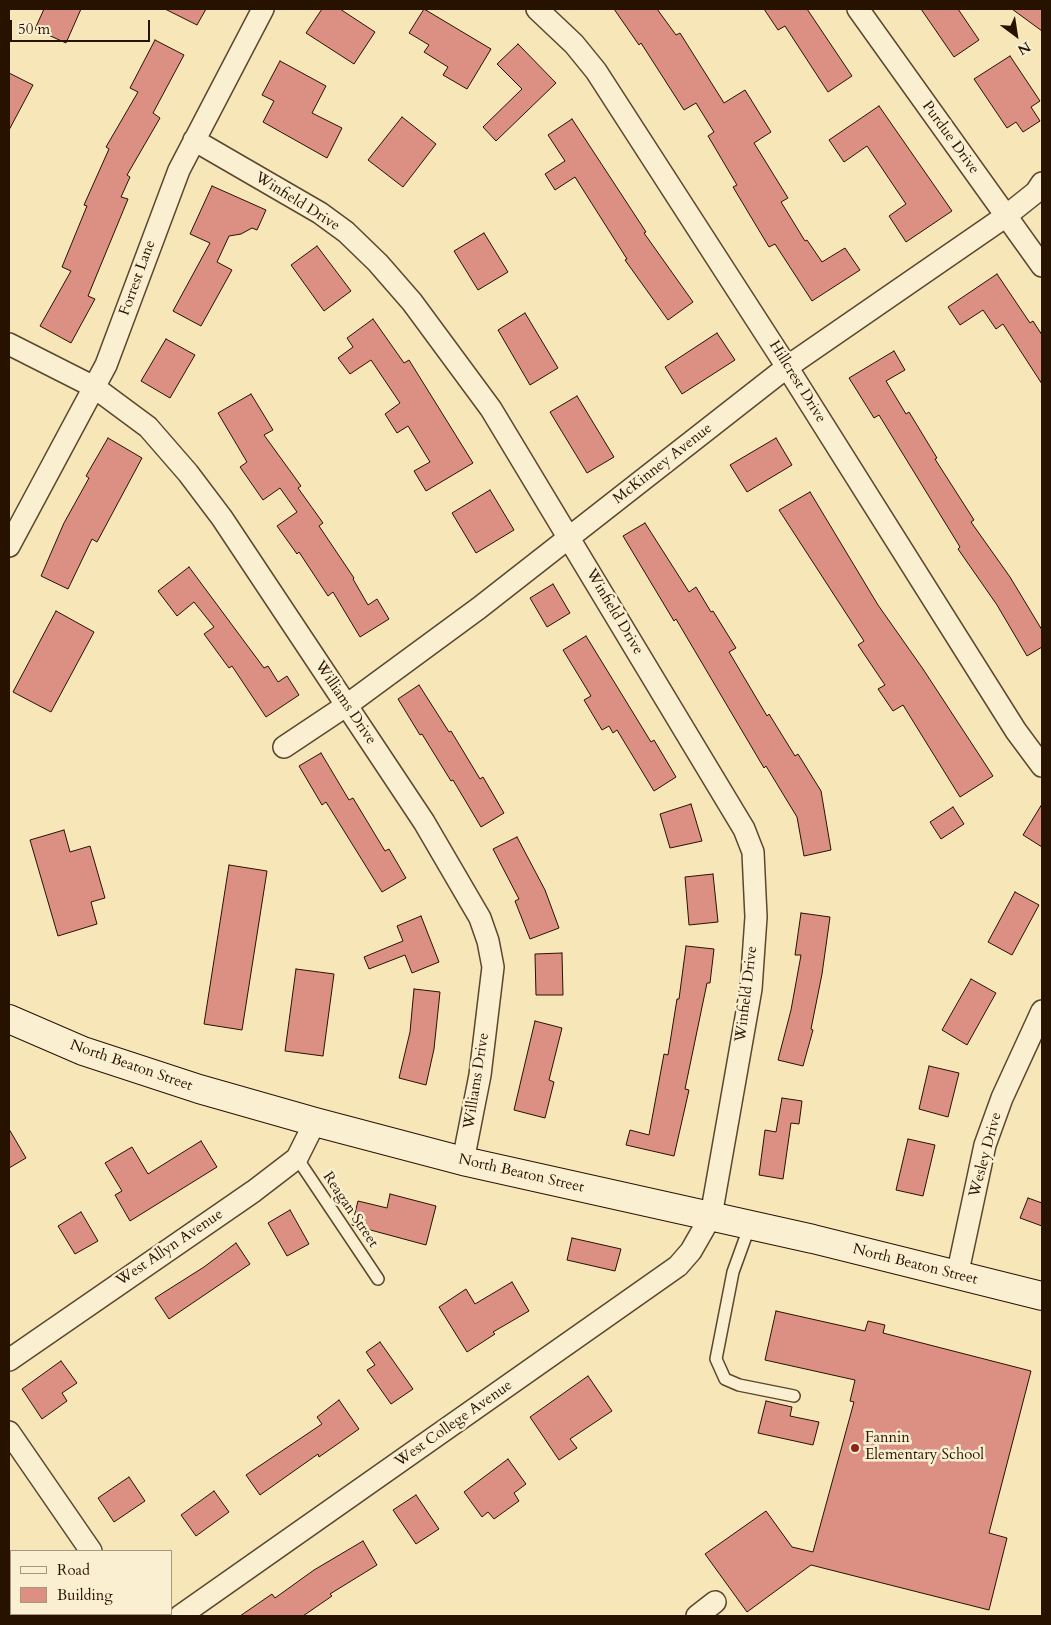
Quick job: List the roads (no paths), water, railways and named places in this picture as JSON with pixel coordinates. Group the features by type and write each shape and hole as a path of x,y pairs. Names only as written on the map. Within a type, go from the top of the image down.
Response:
{"main road":[{"name":"North Beaton Street","path":"9,1019 83,1051 199,1089 463,1162 750,1225 1042,1296"}],"street":[{"name":"Forrest Lane","path":"9,546 106,365 179,170 263,9"},
{"name":"Hillcrest Drive","path":"537,9 574,44 596,72 787,367 1016,732 1042,766"},
{"name":"Purdue Drive","path":"858,9 1042,266"},
{"name":"Winfield Drive","path":"194,140 320,213 346,232 378,263 412,302 491,409 744,829 753,852 756,917 751,989 711,1216"},
{"name":"McKinney Avenue","path":"284,747 346,705 479,608 787,367 1006,216 1036,192 1042,183"},
{"name":"Williams Drive","path":"9,344 94,387 148,427 188,473 222,518 424,822 480,918 488,941 493,967 480,1075 463,1162"},
{"name":"Wesley Drive","path":"957,1276 985,1145 1002,1098 1042,1011"},
{"name":"West Allyn Avenue","path":"9,1360 254,1192 297,1158 315,1122"},
{"name":"West College Avenue","path":"180,1616 678,1266 691,1252 711,1216"},
{"path":"9,1432 90,1550"},
{"path":"697,1616 714,1602"}],"lane":[{"name":"Reagan Street","path":"297,1158 378,1279"},
{"path":"750,1225 733,1272 716,1359 725,1379 739,1385 794,1396"}],"place":[{"name":"Fannin Elementary School","path":"855,1448"}]}
